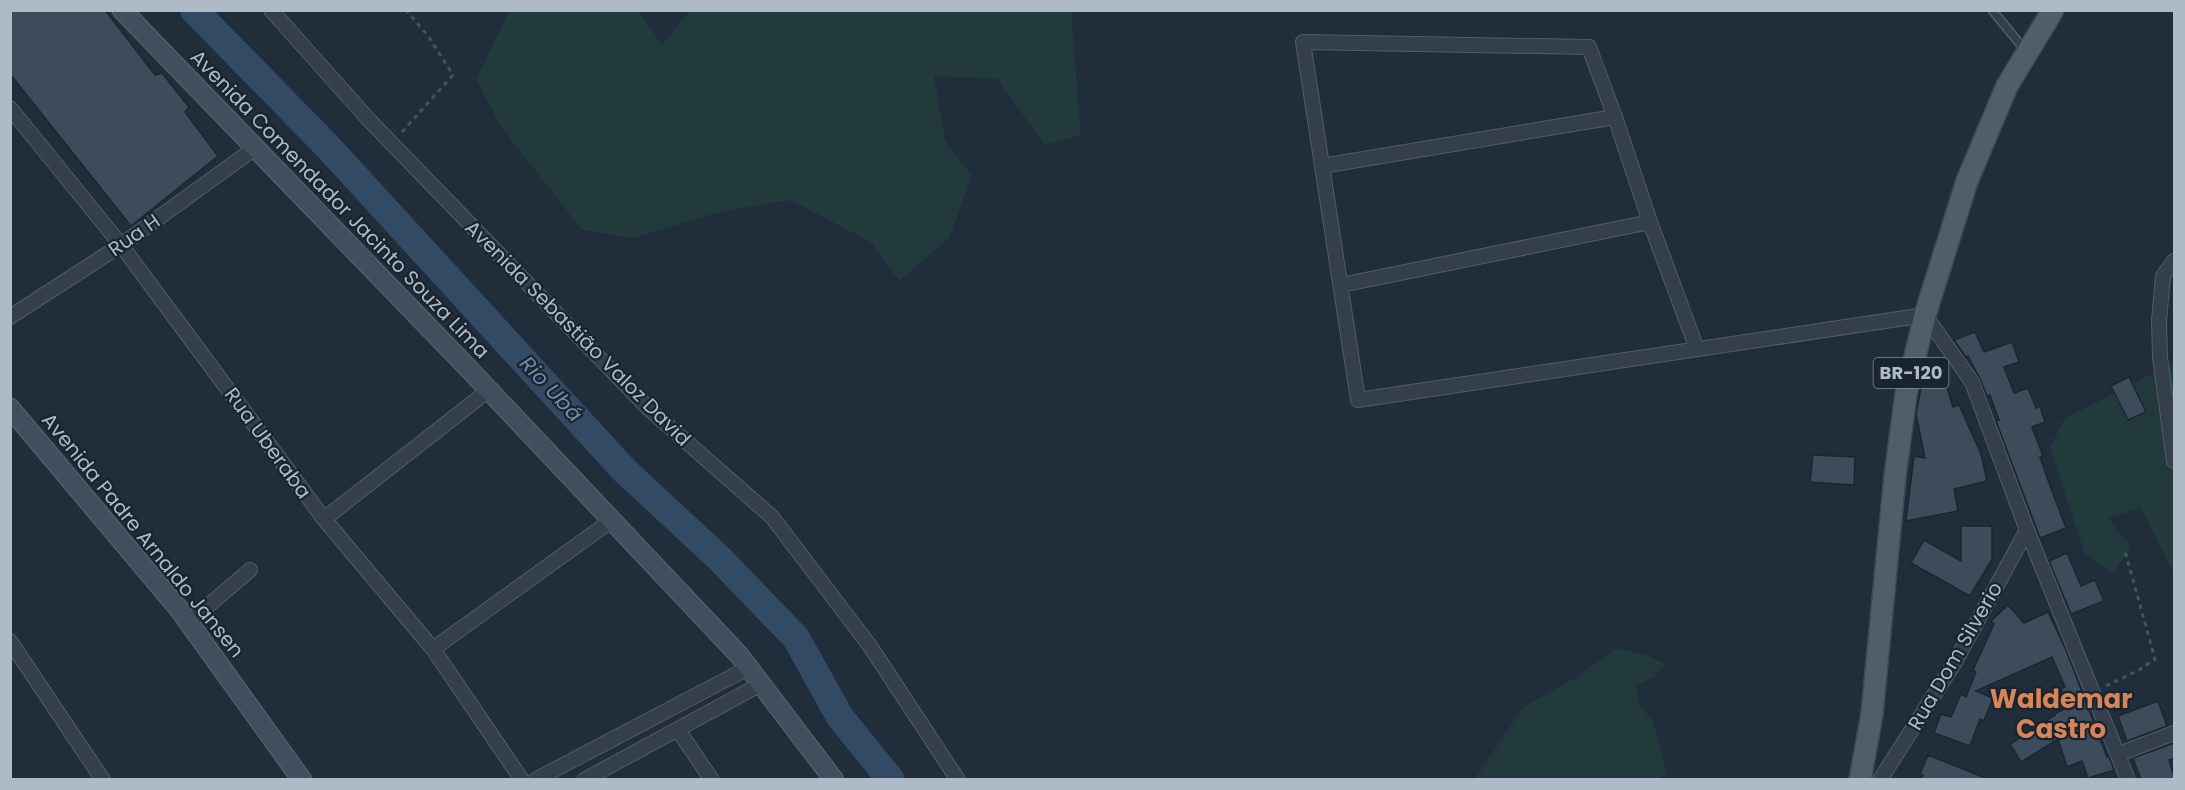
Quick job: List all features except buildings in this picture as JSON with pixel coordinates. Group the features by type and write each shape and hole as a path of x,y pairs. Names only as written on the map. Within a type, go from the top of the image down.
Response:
{"main road":[{"name":"BR-120","path":"1860,780 1872,714 1895,476 1906,394 1925,315 1967,181 2007,86 2053,10"},
{"name":"BR-120","path":"1872,714 1873,780"}],"street":[{"name":"Avenida Comendador Jacinto Souza Lima","path":"122,10 489,390 739,655 834,780"},
{"name":"Avenida Sebastião Valoz David","path":"270,10 392,143 648,408 771,517 870,646 958,780"},
{"path":"1697,349 1589,47 1303,42 1358,400 1925,315 1972,382 2026,530 2128,780"},
{"name":"Rua Uberaba","path":"10,108 121,245 324,519 433,649 522,780"},
{"path":"1322,166 1615,117"},
{"name":"Rua H","path":"10,317 121,245 255,148"},
{"path":"1341,285 1650,222"},
{"path":"2175,261 2163,276 2159,321 2160,357 2175,461"},
{"path":"324,519 489,390"},
{"name":"Avenida Padre Arnaldo Jansen","path":"10,408 189,622 302,780"},
{"path":"433,649 612,520"},
{"name":"Rua Dom Silverio","path":"1880,780 1955,662 2026,530"},
{"path":"189,622 250,570"},
{"path":"10,641 103,780"},
{"path":"535,780 748,668"},
{"path":"584,780 761,684"},
{"path":"678,730 712,780"},
{"path":"2119,754 2175,733"}],"lane":[{"path":"1992,10 2028,52"}],"path":[{"path":"392,143 453,75 428,36 406,10"},
{"path":"2093,692 2139,670 2155,659 2124,551"}],"green space":[{"path":"509,11 639,11 662,45 690,11 1071,11 1081,135 1045,145 997,79 934,76 945,140 972,176 949,238 899,281 871,242 790,200 716,213 634,238 582,230 501,127 476,79"},
{"path":"2174,363 2174,574 2141,508 2108,518 2131,547 2113,573 2085,554 2050,448 2065,418"},
{"path":"1616,648 1648,656 1667,664 1655,676 1636,686 1639,703 1653,722 1667,773 1657,780 1475,779 1523,707 1577,677"}],"waterway":[{"name":"Rio Ubá","path":"194,10 329,148 624,470 720,559 796,638 840,717 891,780"}],"district":[{"name":"Waldemar Castro","path":"2061,714"}]}
